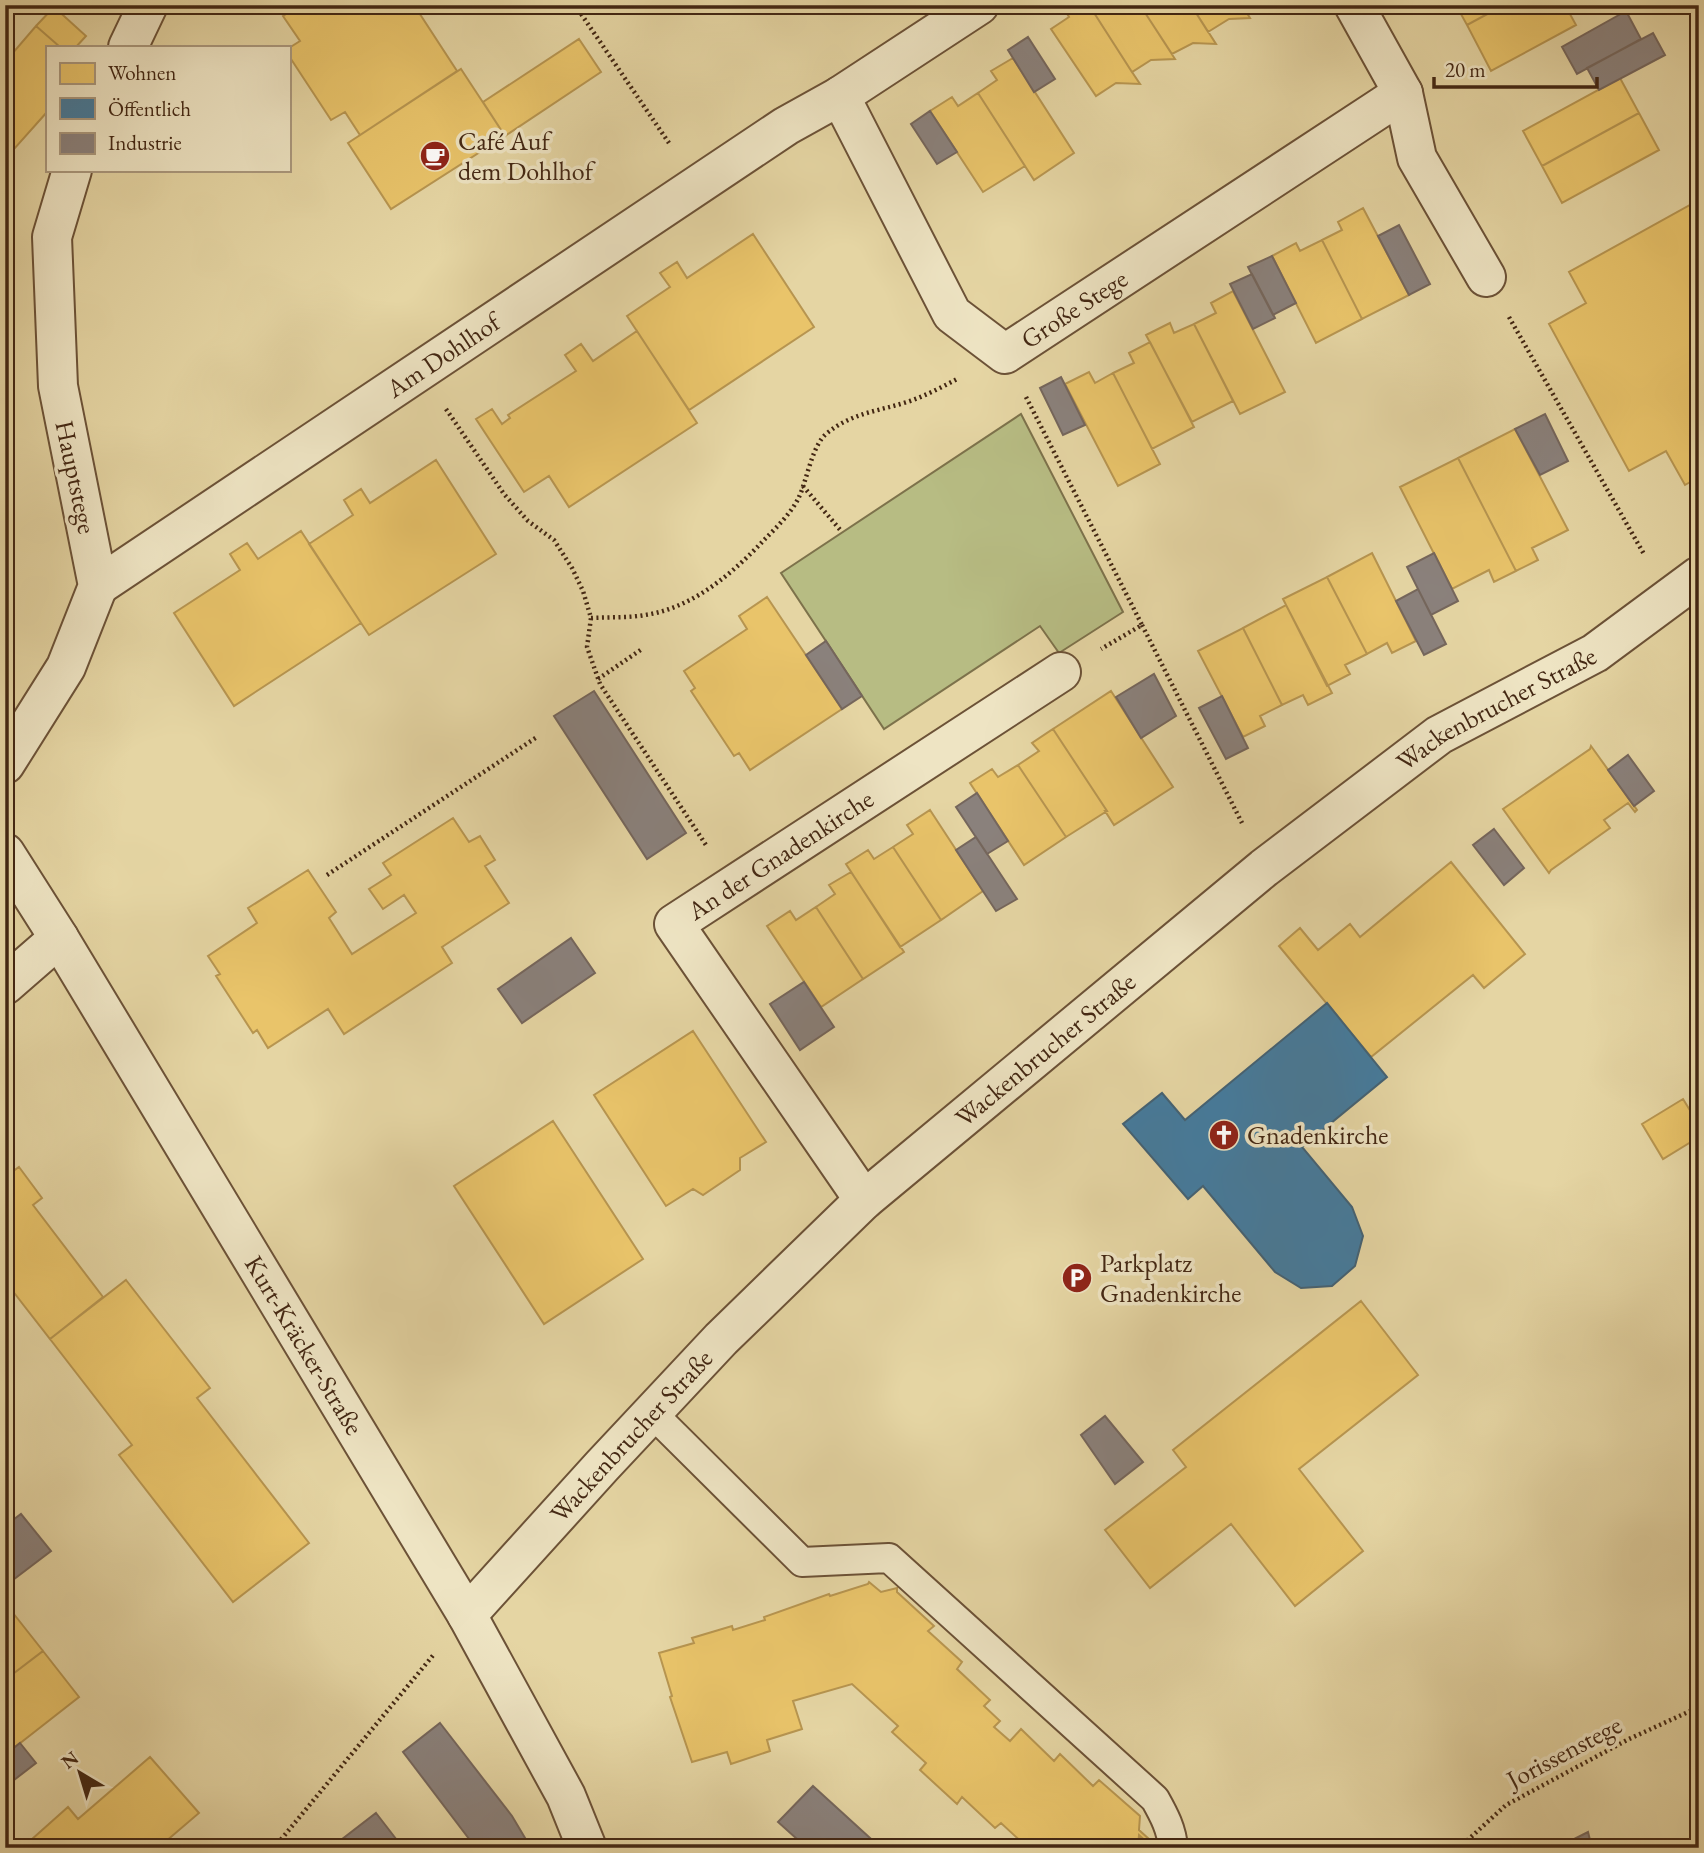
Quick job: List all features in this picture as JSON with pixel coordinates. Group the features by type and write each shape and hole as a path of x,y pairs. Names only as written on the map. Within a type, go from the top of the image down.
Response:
{"street":[{"path":"128,46 148,5"},
{"path":"840,96 979,5"},
{"path":"1354,5 1403,93 1418,158 1486,277"},
{"name":"Große Stege","path":"840,96 952,314 995,347 1403,93"},
{"name":"Am Dohlhof","path":"98,586 786,126 840,96"},
{"name":"Hauptstege","path":"71,172 52,237 58,386 98,586"},
{"path":"5,764 66,667 98,586"},
{"name":"Wackenbrucher Straße","path":"467,1615 721,1339 864,1200 1264,868 1439,736 1595,653 1684,587"},
{"name":"An der Gnadenkirche","path":"864,1200 674,924 1061,672"},
{"name":"Kurt-Kräcker-Straße","path":"5,853 59,938 467,1615 566,1796 587,1848"},
{"path":"5,985 59,938"}],"lane":[{"path":"652,1413 802,1562 889,1558 1155,1799 1167,1820 1173,1848"}],"path":[{"path":"575,5 698,186"},
{"path":"1486,277 1684,587"},
{"path":"592,618 646,615 678,606 714,585 745,561 799,499 824,436 869,411 909,401 959,379 995,347 1142,625 1264,868"},
{"path":"420,371 504,494 527,521 554,540 572,568 592,618 587,647 598,679 733,886"},
{"path":"803,485 842,532"},
{"path":"1061,672 1142,625"},
{"path":"598,679 642,649"},
{"path":"327,875 537,737"},
{"path":"274,1848 467,1615"},
{"name":"Jorissenstege","path":"1459,1848 1506,1805 1629,1739 1699,1707"}],"green space":[{"path":"1021,414 1123,612 1059,653 1040,626 884,729 781,573"}],"building: Wohnen":[{"path":"300,5 414,5 457,71 360,135 345,112 331,120 290,58 290,47 300,41 283,16"},
{"path":"1062,5 1089,5 1140,84 1116,83 1096,96 1051,29 1069,17"},
{"path":"1089,5 1140,5 1175,59 1151,60 1132,72"},
{"path":"1140,5 1191,5 1216,44 1193,43 1172,54"},
{"path":"1191,5 1242,5 1250,18 1229,19 1208,32"},
{"path":"1456,5 1504,5 1467,25"},
{"path":"1504,5 1565,5 1576,25 1491,71 1467,25"},
{"path":"54,7 86,36 77,46 59,46 36,26"},
{"path":"36,26 59,46 46,46 46,113 15,148 5,140 5,62"},
{"path":"579,39 601,72 505,136 483,102"},
{"path":"1013,58 1074,153 1034,180 978,93 997,80 991,71"},
{"path":"461,69 505,136 391,209 348,143"},
{"path":"1620,78 1639,113 1542,166 1523,131"},
{"path":"978,93 1025,166 983,192 930,111 952,97 958,106"},
{"path":"1639,113 1659,150 1562,203 1542,166"},
{"path":"1699,200 1699,477 1685,485 1666,451 1629,471 1549,324 1586,303 1569,272"},
{"path":"1363,208 1409,295 1362,319 1322,240 1342,230 1338,222"},
{"path":"753,234 814,327 689,410 627,316 670,287 660,273 677,262 687,278"},
{"path":"1322,240 1362,319 1316,343 1272,256 1296,243 1300,251"},
{"path":"5,259 10,265 10,289 5,293"},
{"path":"1233,291 1285,392 1240,414 1194,324 1216,313 1211,303"},
{"path":"1170,323 1174,333 1194,324 1233,401 1192,422 1146,335"},
{"path":"637,331 697,423 569,507 549,476 524,492 476,419 492,409 502,424 510,418 508,415 576,371 565,355 581,344 593,361"},
{"path":"1150,342 1194,427 1152,449 1113,373 1134,363 1129,353"},
{"path":"1089,372 1095,383 1113,373 1160,464 1118,486 1065,384"},
{"path":"1515,429 1568,530 1532,548 1538,560 1516,571 1458,458"},
{"path":"1458,458 1516,571 1494,582 1489,570 1452,589 1400,487"},
{"path":"436,460 496,554 369,635 309,544 353,515 344,500 361,489 370,503"},
{"path":"301,531 361,623 234,706 174,613 240,570 230,554 247,543 258,559"},
{"path":"1372,553 1416,641 1392,653 1387,643 1367,654 1327,577"},
{"path":"1327,577 1367,654 1345,665 1350,674 1327,686 1283,599"},
{"path":"767,597 842,709 750,770 739,753 734,756 691,691 695,688 684,671 747,629 739,616"},
{"path":"1286,605 1332,693 1308,705 1303,695 1282,705 1243,628"},
{"path":"1243,628 1282,705 1260,716 1265,726 1243,737 1198,651"},
{"path":"1111,691 1173,787 1114,825 1053,729"},
{"path":"1053,729 1107,811 1066,837 1018,765 1039,751 1032,743"},
{"path":"1591,746 1637,810 1635,812 1628,803 1604,820 1610,828 1549,873 1503,809"},
{"path":"1018,765 1066,837 1024,865 970,783 992,769 998,777"},
{"path":"930,810 983,891 941,920 893,847 913,834 907,825"},
{"path":"453,818 469,842 480,836 495,860 485,866 509,903 442,947 452,963 344,1034 328,1009 268,1048 257,1030 253,1033 216,976 220,974 208,956 257,923 248,908 308,870 336,912 329,918 352,954 416,913 404,895 383,909 369,889 391,875 383,863"},
{"path":"893,847 941,920 900,947 846,864 868,850 874,859"},
{"path":"1451,862 1525,954 1484,988 1473,975 1371,1057 1279,946 1300,928 1318,950 1350,924 1360,937"},
{"path":"851,872 904,952 863,979 816,907 835,894 829,885"},
{"path":"816,907 863,979 821,1007 767,926 790,911 796,920"},
{"path":"693,1031 766,1142 740,1158 740,1170 703,1195 693,1189 666,1206 594,1095"},
{"path":"1683,1099 1699,1125 1699,1137 1663,1159 1642,1124"},
{"path":"553,1121 643,1259 544,1324 454,1186"},
{"path":"19,1167 42,1198 33,1205 103,1297 50,1339 5,1281 5,1177"},
{"path":"126,1280 210,1388 197,1398 309,1543 233,1602 119,1455 132,1445 50,1339"},
{"path":"1361,1301 1418,1375 1299,1469 1363,1551 1295,1606 1231,1524 1150,1588 1105,1530 1186,1467 1173,1450"},
{"path":"869,1582 881,1592 897,1588 897,1592 934,1626 928,1631 962,1662 957,1669 990,1700 984,1706 1000,1721 994,1727 1010,1741 1021,1729 1054,1761 1060,1754 1093,1786 1099,1780 1140,1816 1139,1830 1150,1840 1148,1843 1139,1835 1138,1848 1028,1848 1001,1823 995,1828 962,1797 957,1804 920,1770 926,1763 892,1732 898,1726 852,1684 793,1701 802,1729 767,1740 770,1751 731,1764 727,1752 692,1762 670,1697 672,1696 659,1653 694,1643 692,1638 765,1620 764,1617"},
{"path":"13,1613 43,1651 5,1680 5,1619"},
{"path":"43,1651 79,1697 5,1755 5,1680"},
{"path":"150,1757 199,1813 158,1848 22,1848 68,1807 78,1819"}],"building: Öffentlich":[{"name":"Gnadenkirche","path":"1327,1003 1387,1077 1302,1147 1352,1207 1363,1236 1355,1266 1332,1286 1301,1288 1275,1272 1203,1186 1188,1199 1123,1124 1162,1093 1185,1120"}],"building: Industrie":[{"path":"1626,11 1641,39 1577,74 1562,47"},
{"path":"1653,33 1665,55 1599,90 1587,68"},
{"path":"1028,37 1055,79 1034,92 1008,50"},
{"path":"930,111 957,152 937,164 911,124"},
{"path":"1399,225 1430,284 1409,295 1378,236"},
{"path":"1272,256 1296,303 1273,315 1248,267"},
{"path":"1252,274 1275,318 1253,329 1230,284"},
{"path":"1061,377 1085,425 1063,435 1040,388"},
{"path":"1545,414 1568,461 1540,475 1515,429"},
{"path":"1434,553 1458,601 1431,615 1407,567"},
{"path":"1418,589 1446,644 1424,655 1396,601"},
{"path":"826,641 862,696 842,709 806,655"},
{"path":"1154,674 1176,716 1141,738 1116,697"},
{"path":"594,691 686,833 647,859 554,716"},
{"path":"1222,696 1248,748 1226,759 1199,708"},
{"path":"1628,755 1654,791 1634,806 1608,770"},
{"path":"977,793 1008,841 987,854 956,807"},
{"path":"1494,829 1524,868 1504,885 1473,845"},
{"path":"976,837 1017,899 996,911 956,850"},
{"path":"571,938 595,973 522,1023 498,989"},
{"path":"804,982 834,1027 800,1050 770,1004"},
{"path":"1105,1416 1143,1462 1115,1484 1081,1435"},
{"path":"21,1514 51,1551 5,1586 5,1526"},
{"path":"440,1723 512,1816 531,1848 476,1848 403,1752"},
{"path":"20,1743 36,1763 5,1787 5,1755"},
{"path":"813,1786 881,1848 807,1848 778,1822"},
{"path":"376,1813 403,1848 340,1848 337,1843"},
{"path":"1588,1832 1592,1848 1567,1848 1566,1843"}],"place":[{"name":"Café Auf dem Dohlhof","path":"435,156"},
{"name":"Gnadenkirche","path":"1224,1135"},
{"name":"Parkplatz Gnadenkirche","path":"1077,1278"}]}
